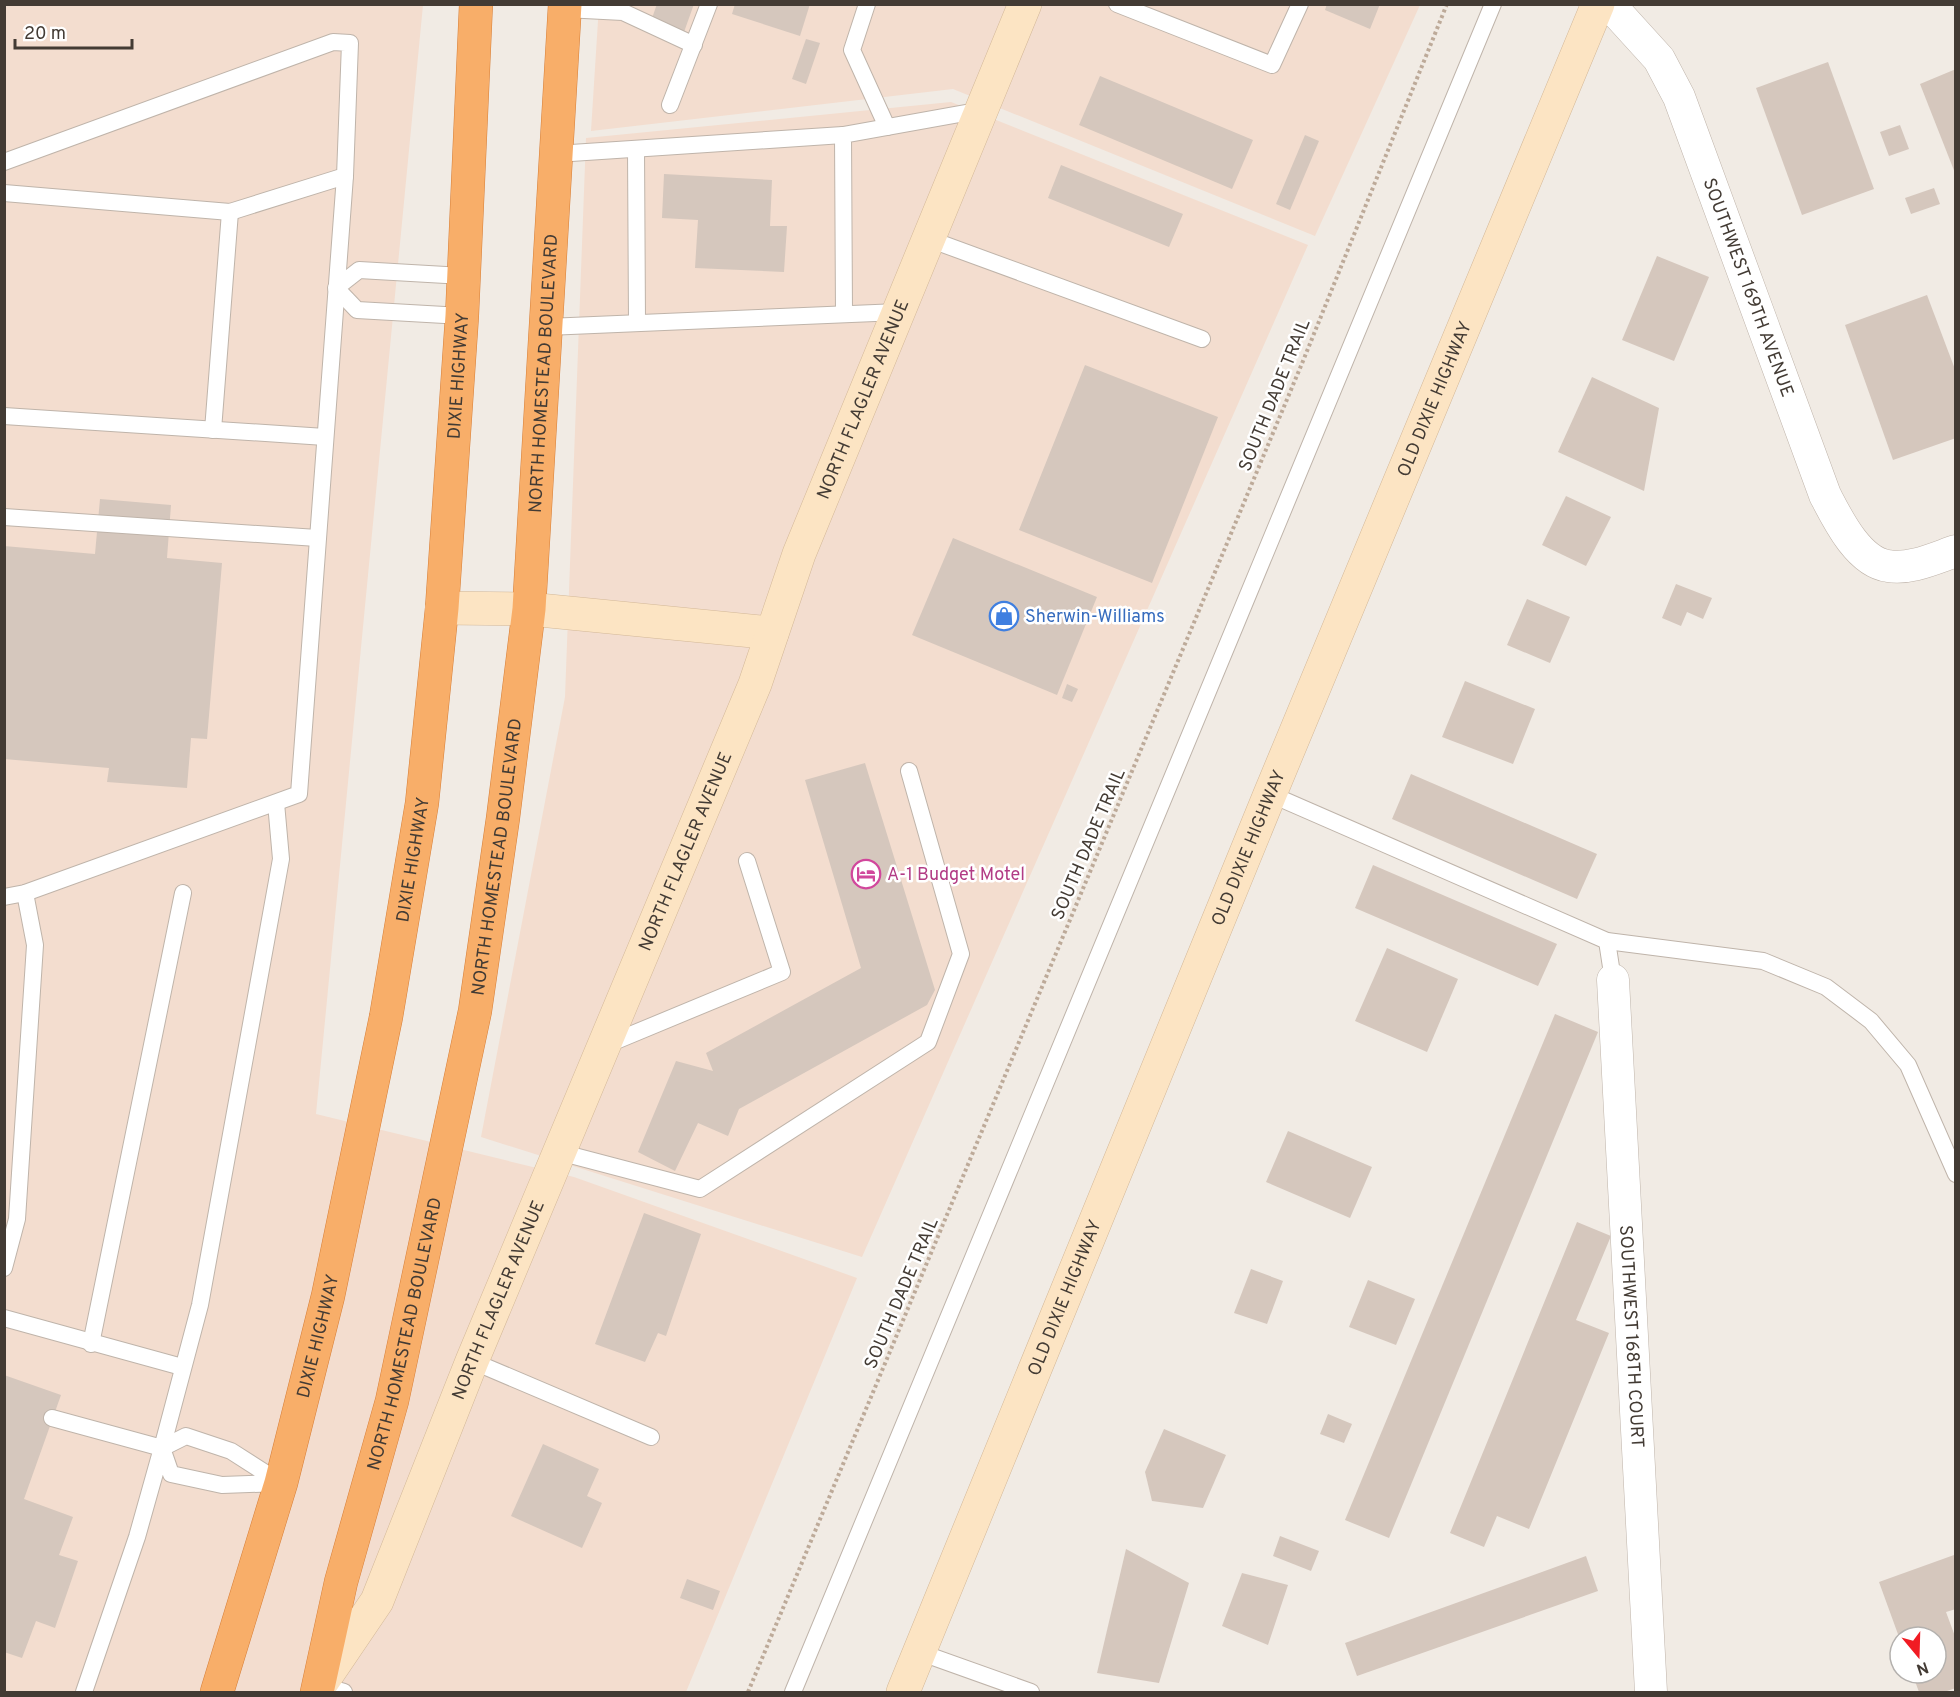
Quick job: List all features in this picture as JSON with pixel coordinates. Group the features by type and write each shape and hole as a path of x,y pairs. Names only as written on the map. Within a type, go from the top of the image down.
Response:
{"highway":[{"name":"DIXIE HIGHWAY","path":"217,1692 281,1483 330,1285 386,1017 422,803 442,608 462,316 476,4"},
{"name":"NORTH HOMESTEAD BOULEVARD","path":"327,1690 341,1581 392,1401 475,1011 503,818 529,609 565,7"}],"street":[{"name":"NORTH FLAGLER AVENUE","path":"327,1690 377,1601 472,1361 755,684 799,554 1025,4"},
{"name":"OLD DIXIE HIGHWAY","path":"903,1692 1270,794 1598,4"},
{"name":"SOUTHWEST 169TH AVENUE","path":"1609,4 1659,59 1679,97 1825,495 1841,526 1862,552 1886,566 1906,566 1956,551"},
{"path":"442,608 529,609 772,633"},
{"name":"SOUTHWEST 168TH COURT","path":"1613,980 1651,1692"}],"lane":[{"path":"670,105 709,4"},
{"path":"867,4 852,50 887,127"},
{"path":"1117,4 1272,66 1300,4"},
{"path":"794,1692 1493,4"},
{"path":"565,7 623,12 694,45"},
{"path":"4,162 333,42 350,43 345,176 298,794 25,893 4,897"},
{"path":"556,154 843,135 982,110"},
{"path":"843,135 844,313"},
{"path":"636,149 637,322"},
{"path":"4,193 230,213 345,176"},
{"path":"213,430 230,213"},
{"path":"929,239 1202,339"},
{"path":"336,288 359,270 463,276"},
{"path":"336,288 357,310 462,316"},
{"path":"547,327 899,312"},
{"path":"4,416 325,437"},
{"path":"4,516 317,538"},
{"path":"559,1152 700,1190 927,1042 961,954 909,771"},
{"path":"1270,794 1607,940 1763,961 1826,987 1871,1021 1908,1065 1956,1174"},
{"path":"84,1692 137,1537 200,1305 281,859 276,802"},
{"path":"603,1047 782,972 747,861"},
{"path":"4,1268 17,1219 35,945 25,893"},
{"path":"91,1344 183,893"},
{"path":"1607,940 1613,980"},
{"path":"4,1317 91,1344 182,1367"},
{"path":"472,1361 651,1437"},
{"path":"52,1418 162,1448 186,1436 231,1451 281,1483"},
{"path":"162,1448 171,1474 222,1485 281,1483"},
{"path":"919,1652 1031,1692"}],"path":[{"name":"SOUTH DADE TRAIL","path":"748,1692 1294,383 1447,4"}],"shaded area":[{"path":"5,5 423,5 316,1114 574,1177 857,1278 686,1692 5,1692"},
{"path":"599,5 1420,5 1315,236 953,89 591,131"},
{"path":"951,102 1308,245 862,1257 481,1137 565,697 586,138"}],"building":[{"path":"657,4 694,4 684,32 651,21"},
{"path":"735,4 810,4 800,36 732,14"},
{"path":"1327,4 1380,4 1370,29 1325,10"},
{"path":"806,39 820,43 806,84 792,79"},
{"path":"1828,62 1874,189 1802,215 1756,88"},
{"path":"1956,69 1956,173 1955,173 1920,84"},
{"path":"1100,76 1253,140 1232,189 1079,125"},
{"path":"1900,125 1909,149 1889,156 1880,132"},
{"path":"1305,135 1319,141 1290,210 1276,204"},
{"path":"1061,165 1183,214 1169,247 1048,198"},
{"path":"664,174 772,180 770,226 787,226 784,272 695,268 698,220 662,218"},
{"path":"1934,188 1940,204 1911,214 1905,198"},
{"path":"1657,256 1709,277 1674,361 1622,340"},
{"path":"1927,295 1956,372 1956,438 1893,460 1845,325"},
{"path":"1085,365 1218,417 1152,583 1019,530"},
{"path":"1592,377 1659,408 1644,491 1558,452"},
{"path":"1566,496 1611,517 1586,566 1542,545"},
{"path":"100,499 171,505 167,558 222,563 207,739 191,738 187,788 107,782 109,768 4,759 4,546 95,554"},
{"name":"Sherwin-Williams","path":"953,538 1097,597 1057,695 912,635"},
{"path":"1676,584 1712,598 1703,619 1687,612 1681,626 1662,618"},
{"path":"1527,599 1570,617 1550,663 1507,645"},
{"path":"1465,681 1535,709 1513,764 1442,737"},
{"path":"1067,684 1078,689 1072,702 1062,698"},
{"name":"A-1 Budget Motel","path":"865,763 935,990 927,1005 739,1109 728,1136 698,1123 675,1171 638,1152 676,1061 713,1071 706,1053 861,968 805,780"},
{"path":"1411,774 1597,854 1577,899 1392,819"},
{"path":"1373,865 1557,944 1538,986 1355,908"},
{"path":"1387,948 1458,979 1427,1052 1355,1021"},
{"path":"1555,1014 1598,1032 1389,1538 1345,1520"},
{"path":"1288,1131 1372,1167 1350,1218 1266,1182"},
{"path":"644,1213 701,1234 666,1336 658,1333 645,1362 595,1344"},
{"path":"1577,1222 1611,1236 1576,1320 1609,1333 1529,1529 1497,1516 1484,1547 1450,1533"},
{"path":"1251,1269 1283,1281 1267,1324 1234,1313"},
{"path":"1368,1280 1415,1299 1396,1345 1349,1327"},
{"path":"4,1375 61,1395 24,1499 73,1517 59,1555 78,1561 55,1628 36,1621 22,1658 4,1652"},
{"path":"1328,1414 1352,1424 1344,1443 1320,1434"},
{"path":"1164,1429 1226,1455 1203,1508 1152,1501 1145,1472"},
{"path":"543,1444 599,1469 587,1496 602,1503 582,1548 511,1516"},
{"path":"1280,1536 1319,1551 1311,1571 1273,1556"},
{"path":"1126,1549 1189,1583 1159,1683 1097,1673"},
{"path":"1954,1555 1956,1609 1946,1612 1956,1639 1956,1688 1944,1692 1919,1692 1916,1685 1948,1685 1948,1625 1895,1625 1879,1582"},
{"path":"1586,1556 1598,1591 1357,1676 1345,1643"},
{"path":"1242,1573 1288,1585 1268,1645 1222,1626"},
{"path":"687,1579 720,1591 713,1610 680,1598"}],"place":[{"name":"Sherwin-Williams","path":"1004,616"},
{"name":"A-1 Budget Motel","path":"866,874"}]}
